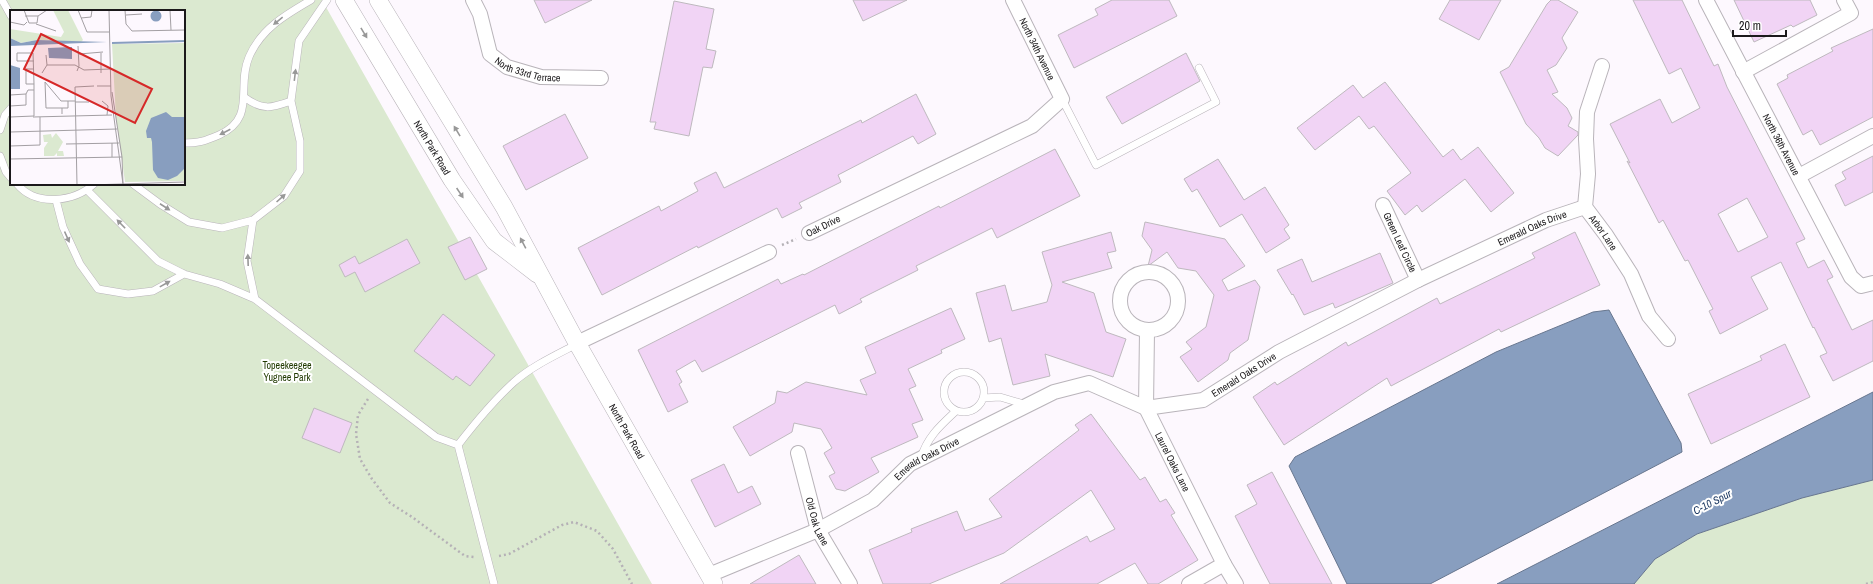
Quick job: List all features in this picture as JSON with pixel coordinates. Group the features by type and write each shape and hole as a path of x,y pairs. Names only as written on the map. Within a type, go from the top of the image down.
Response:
{"street":[{"name":"North Park Road","path":"344,0 452,180 494,241 542,277"},
{"name":"North Park Road","path":"378,0 504,207 577,344 711,580"},
{"name":"North 33rd Terrace","path":"473,0 480,14 490,54 507,68 541,77 601,78"},
{"name":"North 34th Avenue","path":"1013,0 1062,99"},
{"name":"North 36th Avenue","path":"1706,0 1851,277 1867,285"},
{"path":"1743,72 1851,13 1844,0"},
{"name":"Arbor Lane","path":"1602,66 1587,112 1586,139 1588,174 1585,207 1606,235 1631,274 1649,316 1668,339"},
{"name":"Oak Drive","path":"809,233 1032,126 1062,99"},
{"path":"1799,176 1873,136"},
{"name":"Green Leaf Circle","path":"1383,205 1418,280"},
{"name":"Emerald Oaks Drive","path":"711,580 818,530 873,500 910,464 1054,392 1089,383 1146,408 1203,400 1279,352 1418,280 1546,220 1585,207"},
{"path":"577,344 769,252"},
{"path":"1151,272 1162,275 1171,282 1177,292 1179,303 1176,314 1168,323 1159,329 1147,331 1136,328 1127,321 1121,311 1120,300 1123,288 1130,279 1140,274 1151,272"},
{"name":"Laurel Oaks Lane","path":"1147,331 1146,408 1224,564 1236,584"},
{"name":"Old Oak Lane","path":"798,453 818,530 850,584"},
{"path":"1189,584 1224,564"}],"lane":[{"path":"2,0 10,14"},
{"path":"185,143 201,143 230,130 240,118 244,98 243,83 248,58 260,37 278,19 311,0"},
{"path":"134,185 160,204 189,222 222,228 253,220 284,196 300,171 300,141 291,101 299,40 327,0"},
{"path":"1062,99 1096,165 1216,102 1199,68"},
{"path":"244,98 254,104 273,108 291,101"},
{"path":"0,130 5,115 10,109"},
{"path":"0,156 6,172 10,177"},
{"path":"19,185 36,196 56,200 72,197 87,190 93,185"},
{"path":"87,190 158,261 184,274 220,284 255,298 436,437 458,445"},
{"path":"56,200 63,227 80,264 98,289 128,294 153,291 184,274"},
{"path":"253,220 247,260 255,298"},
{"path":"458,445 480,417 514,382 542,363 577,344"},
{"path":"969,373 980,380 984,392 983,398 980,404 970,412 956,411 946,402 944,389 946,382 956,374 969,373"},
{"path":"983,398 1000,398 1027,405"},
{"path":"921,459 925,446 937,428 956,411"},
{"path":"458,445 494,584"}],"path":[{"name":"Oak Drive","path":"769,252 809,233"},
{"path":"1866,584 1873,582"}],"green space":[{"name":"Topeekeegee Yugnee Park","path":"0,0 322,0 652,584 0,584"},
{"path":"1873,480 1873,584 1634,584 1655,559 1697,534 1802,498"}],"water":[{"path":"1609,310 1681,443 1682,452 1430,584 1347,584 1289,466 1295,457 1496,352 1593,312"},
{"name":"C-10 Spur","path":"1873,392 1873,480 1802,498 1697,534 1655,559 1634,584 1497,584"}],"building":[{"path":"534,0 592,0 545,23"},
{"path":"853,0 907,0 863,21"},
{"path":"1112,0 1169,0 1177,16 1074,68 1058,35 1098,15 1095,9"},
{"path":"1450,0 1501,0 1479,40 1439,19"},
{"path":"1551,0 1558,0 1578,12 1562,38 1567,48 1556,65 1547,70 1558,92 1552,94 1567,108 1572,118 1568,126 1578,132 1578,135 1558,156 1545,148 1539,138 1526,124 1500,72 1509,67 1547,4"},
{"path":"1633,0 1682,0 1714,66 1718,64 1727,87 1805,239 1796,243 1808,268 1824,260 1833,277 1827,280 1852,330 1873,320 1873,361 1833,381 1820,356 1827,353 1814,327 1813,328 1781,262 1751,277 1768,309 1720,334 1709,311 1713,309 1688,260 1685,261 1663,220 1659,223 1610,124 1660,99 1672,123 1700,108 1681,68 1669,74","holes":["1747,198 1768,237 1738,252 1718,214"]},
{"path":"1734,0 1810,0 1817,15 1793,27 1791,25 1754,42"},
{"path":"674,1 714,9 706,49 716,51 712,68 703,67 689,136 654,129 656,122 650,122"},
{"path":"1873,29 1873,117 1820,145 1812,130 1803,135 1777,84 1788,78 1787,75 1833,51 1831,48"},
{"path":"1186,53 1200,81 1122,124 1106,97"},
{"path":"1385,82 1443,157 1453,149 1461,160 1478,147 1514,193 1491,212 1465,179 1422,212 1417,205 1405,215 1387,191 1411,173 1374,126 1369,129 1359,116 1315,150 1297,128 1353,85 1363,98"},
{"path":"916,94 936,134 918,144 913,136 838,175 841,182 799,203 802,208 782,218 777,208 698,248 697,246 602,295 578,248 659,206 661,211 698,191 694,183 716,172 724,188 861,120 862,123"},
{"path":"565,114 588,158 526,190 503,146"},
{"path":"1055,149 1080,196 997,238 992,228 916,266 918,270 860,299 862,302 839,314 835,305 702,372 695,360 676,371 682,382 679,384 688,402 668,412 638,350 778,279 781,284 803,274 804,275"},
{"path":"1873,156 1873,192 1845,206 1835,185 1846,179 1842,172"},
{"path":"1218,159 1244,200 1265,187 1289,225 1284,229 1290,238 1266,253 1242,214 1220,227 1197,189 1192,192 1184,179"},
{"path":"1145,222 1225,239 1245,266 1222,280 1228,291 1255,280 1260,287 1248,340 1230,353 1228,360 1198,382 1180,357 1192,349 1186,342 1206,327 1214,295 1196,271 1178,268 1167,252 1148,266 1152,250 1142,236"},
{"path":"1111,232 1116,251 1107,253 1112,268 1062,282 1094,293 1106,332 1126,339 1113,377 1045,354 1050,376 1013,385 1001,338 989,342 976,293 1005,285 1012,311 1047,302 1052,285 1042,252"},
{"path":"1575,232 1600,285 1501,332 1499,329 1391,386 1387,378 1284,445 1253,397 1275,382 1277,385 1346,342 1348,346 1437,298 1440,304 1535,258 1532,253"},
{"path":"470,237 487,269 465,280 448,247"},
{"path":"407,239 420,263 365,292 355,272 345,277 339,265 355,256 359,264"},
{"path":"1380,253 1393,283 1335,308 1333,303 1304,315 1293,294 1292,295 1277,270 1302,259 1312,282"},
{"path":"951,308 965,339 941,350 942,353 908,369 916,386 909,389 923,420 912,424 918,437 871,458 879,472 845,491 836,489 829,476 835,473 824,453 832,448 821,429 794,423 792,432 750,456 733,427 775,403 777,391 787,393 806,382 867,395 860,380 876,373 865,347"},
{"path":"443,314 495,355 470,386 456,376 453,380 414,351"},
{"path":"1785,344 1810,397 1711,444 1688,394 1762,360 1760,356"},
{"path":"314,408 352,423 340,453 302,438"},
{"path":"1091,414 1140,480 1145,477 1160,502 1166,499 1175,513 1171,515 1198,560 1158,584 1148,584 1135,563 1097,584 1000,584 1087,536 1090,542 1115,529 1091,490 1004,553 929,584 883,584 869,550 912,532 911,529 957,511 965,531 1002,517 989,499 1079,430 1075,425"},
{"path":"724,464 738,493 752,486 761,504 715,527 691,480"},
{"path":"1272,472 1332,584 1270,584 1235,516 1257,504 1247,485"},
{"path":"799,555 816,584 750,584"}]}
